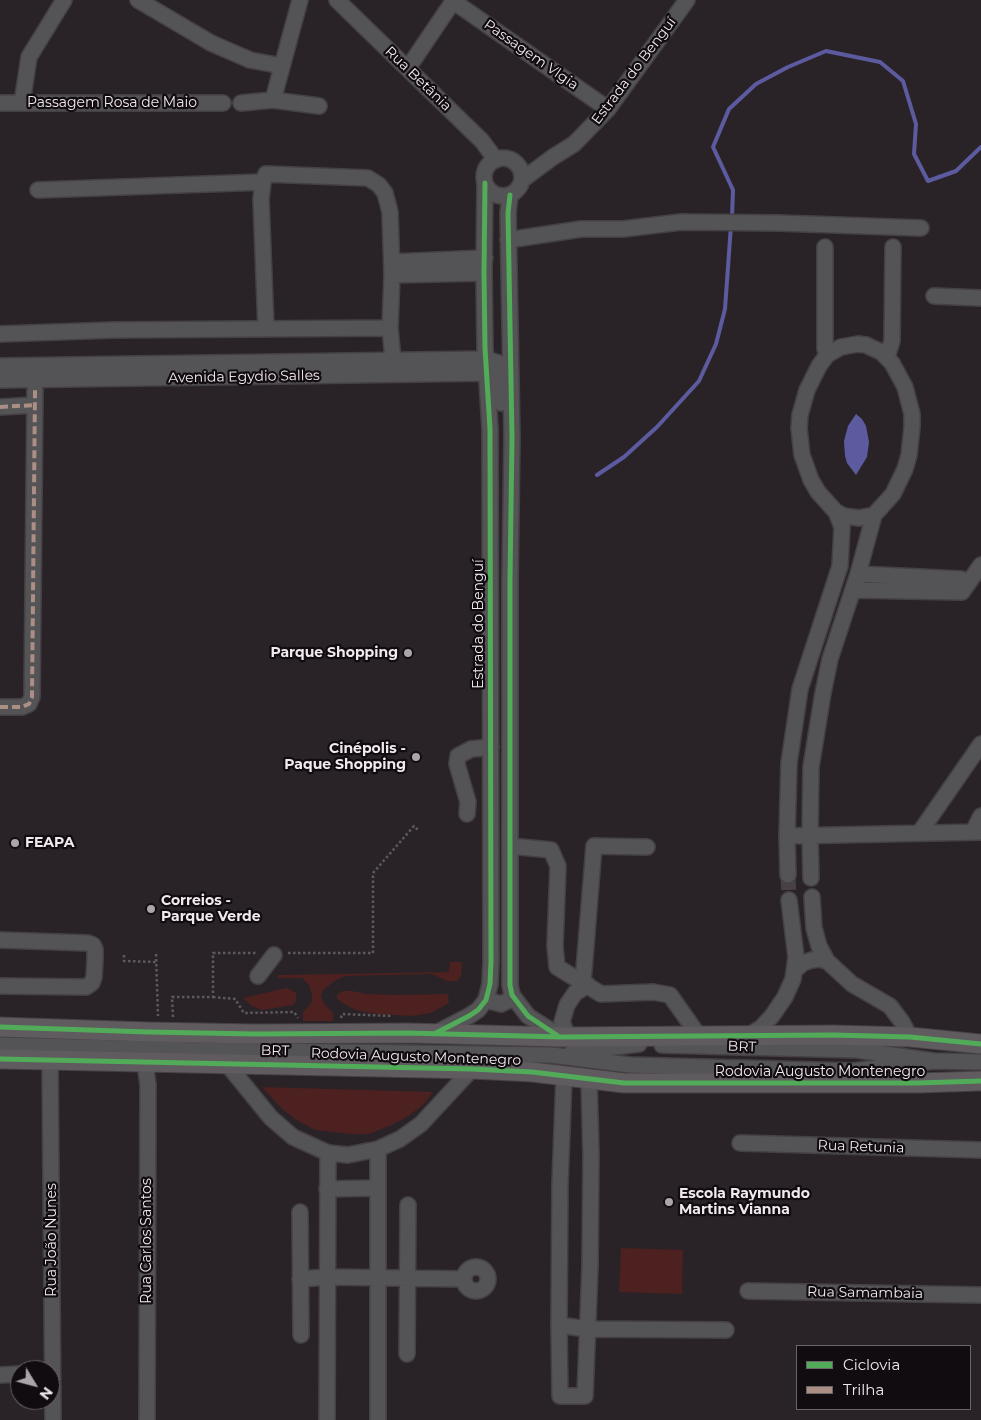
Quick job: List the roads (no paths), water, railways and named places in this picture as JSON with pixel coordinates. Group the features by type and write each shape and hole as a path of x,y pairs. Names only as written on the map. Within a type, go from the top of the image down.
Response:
{"main road":[{"name":"Rodovia Augusto Montenegro","path":"0,1027 255,1034 408,1033 564,1037 833,1035 910,1037 981,1044"},
{"name":"Rodovia Augusto Montenegro","path":"0,1059 472,1069 532,1072 624,1083 918,1083 981,1081"}],"street":[{"path":"22,103 29,57 64,0"},
{"path":"138,0 212,43 250,60 282,66"},
{"path":"273,100 300,0"},
{"name":"Rua Betânia","path":"338,0 482,141 496,160"},
{"path":"408,68 454,0"},
{"name":"Passagem Vlgia","path":"454,0 608,109"},
{"name":"Estrada do Benguí","path":"522,180 574,144 608,109 687,0"},
{"path":"241,104 273,100 319,106"},
{"name":"Passagem Rosa de Maio","path":"0,103 224,103"},
{"name":"Estrada do Benguí","path":"516,163 553,157"},
{"path":"504,158 516,163 522,174 522,180 516,192 510,195 498,196 492,193 485,183 485,171 488,166 496,160 504,158"},
{"path":"266,329 261,199 266,174 368,178 379,185 385,193 390,212 392,268 390,328 392,360"},
{"path":"38,190 263,182"},
{"name":"Estrada do Benguí","path":"485,183 484,265 490,429 491,581 491,962 490,984 486,1000"},
{"path":"510,195 508,213 512,437 510,985 514,998 528,1016 564,1037"},
{"path":"508,240 581,229 623,229 681,222 920,228"},
{"path":"825,247 825,349 827,355"},
{"path":"887,357 892,341 893,247"},
{"path":"392,268 484,265"},
{"path":"934,296 981,298"},
{"path":"0,334 114,330 390,328"},
{"path":"788,875 789,763 800,689 840,566 842,527 836,512 822,497 811,480 802,455 800,415 807,390 827,355 841,347 858,344 874,348 887,357 899,375 907,394 912,414 912,441 910,455 900,481 893,494 874,515 858,574 830,659 822,693 811,767 811,878"},
{"name":"Avenida Egydio Salles","path":"0,366 392,360 487,366"},
{"path":"487,366 499,363 501,411 504,423 512,437"},
{"name":"Avenida Egydio Salles","path":"0,380 487,366"},
{"path":"0,407 35,398 32,698 29,704 22,707 0,707"},
{"path":"836,512 852,518 874,515"},
{"path":"853,590 961,579 967,582 981,565"},
{"path":"858,574 919,584"},
{"path":"491,581 510,580"},
{"path":"810,656 830,659"},
{"path":"800,689 822,693"},
{"path":"920,832 981,744"},
{"path":"467,814 468,802 457,764 458,756 471,749 491,747"},
{"path":"787,836 977,832 981,816"},
{"path":"510,846 551,850 558,866 555,946 557,967 601,994 653,992 670,995 699,1036"},
{"path":"564,1037 562,1022 567,1005 585,983 594,846 647,847"},
{"path":"812,898 813,917 819,946 827,961 852,984 890,1006 910,1037"},
{"path":"748,1036 761,1028 772,1016 794,979 796,957 789,900"},
{"path":"791,918 813,917"},
{"path":"0,940 88,943 93,945 95,954 94,977 92,983 86,987 0,986"},
{"path":"258,976 274,954"},
{"path":"795,970 803,963 812,960 827,961"},
{"path":"433,1034 469,1016 478,1010 486,1000 501,1004 514,998"},
{"name":"BRT","path":"551,1055 634,1044 857,1050 934,1061 981,1062"},
{"name":"BRT","path":"0,1045 551,1055 630,1065 853,1071 934,1061"},
{"name":"Rua João Nunes","path":"50,1060 52,1360"},
{"name":"Rua Carlos Santos","path":"145,1063 148,1085 147,1420"},
{"path":"228,1064 271,1118 293,1137 328,1153 348,1155 378,1149 400,1139 421,1124 472,1069"},
{"path":"564,1076 560,1184 560,1396 586,1396 591,1164 589,1080"},
{"name":"Rua Retunia","path":"740,1143 981,1150"},
{"path":"378,1149 378,1420"},
{"path":"328,1153 328,1420"},
{"path":"327,1189 378,1188"},
{"path":"407,1354 408,1205"},
{"path":"300,1212 300,1335"},
{"path":"300,1279 328,1277 464,1279"},
{"name":"Rua Samambaia","path":"748,1291 981,1295"},
{"path":"559,1325 588,1329 726,1330"}],"waterway":[{"path":"732,218 733,190 713,147 729,109 756,84 788,67 826,51 880,62 903,81 916,124 914,154 928,181 956,171 981,147"},
{"path":"597,475 624,457 657,427 699,381 716,344 725,309 731,225"}],"tunnel":[{"path":"788,875 789,900"}],"place":[{"name":"Parque Shopping","path":"408,653"},
{"name":"Cinépolis - Paque Shopping","path":"416,757"},
{"name":"FEAPA","path":"15,843"},
{"name":"Correios - Parque Verde","path":"151,909"},
{"name":"Escola Raymundo Martins Vianna","path":"669,1202"}]}
